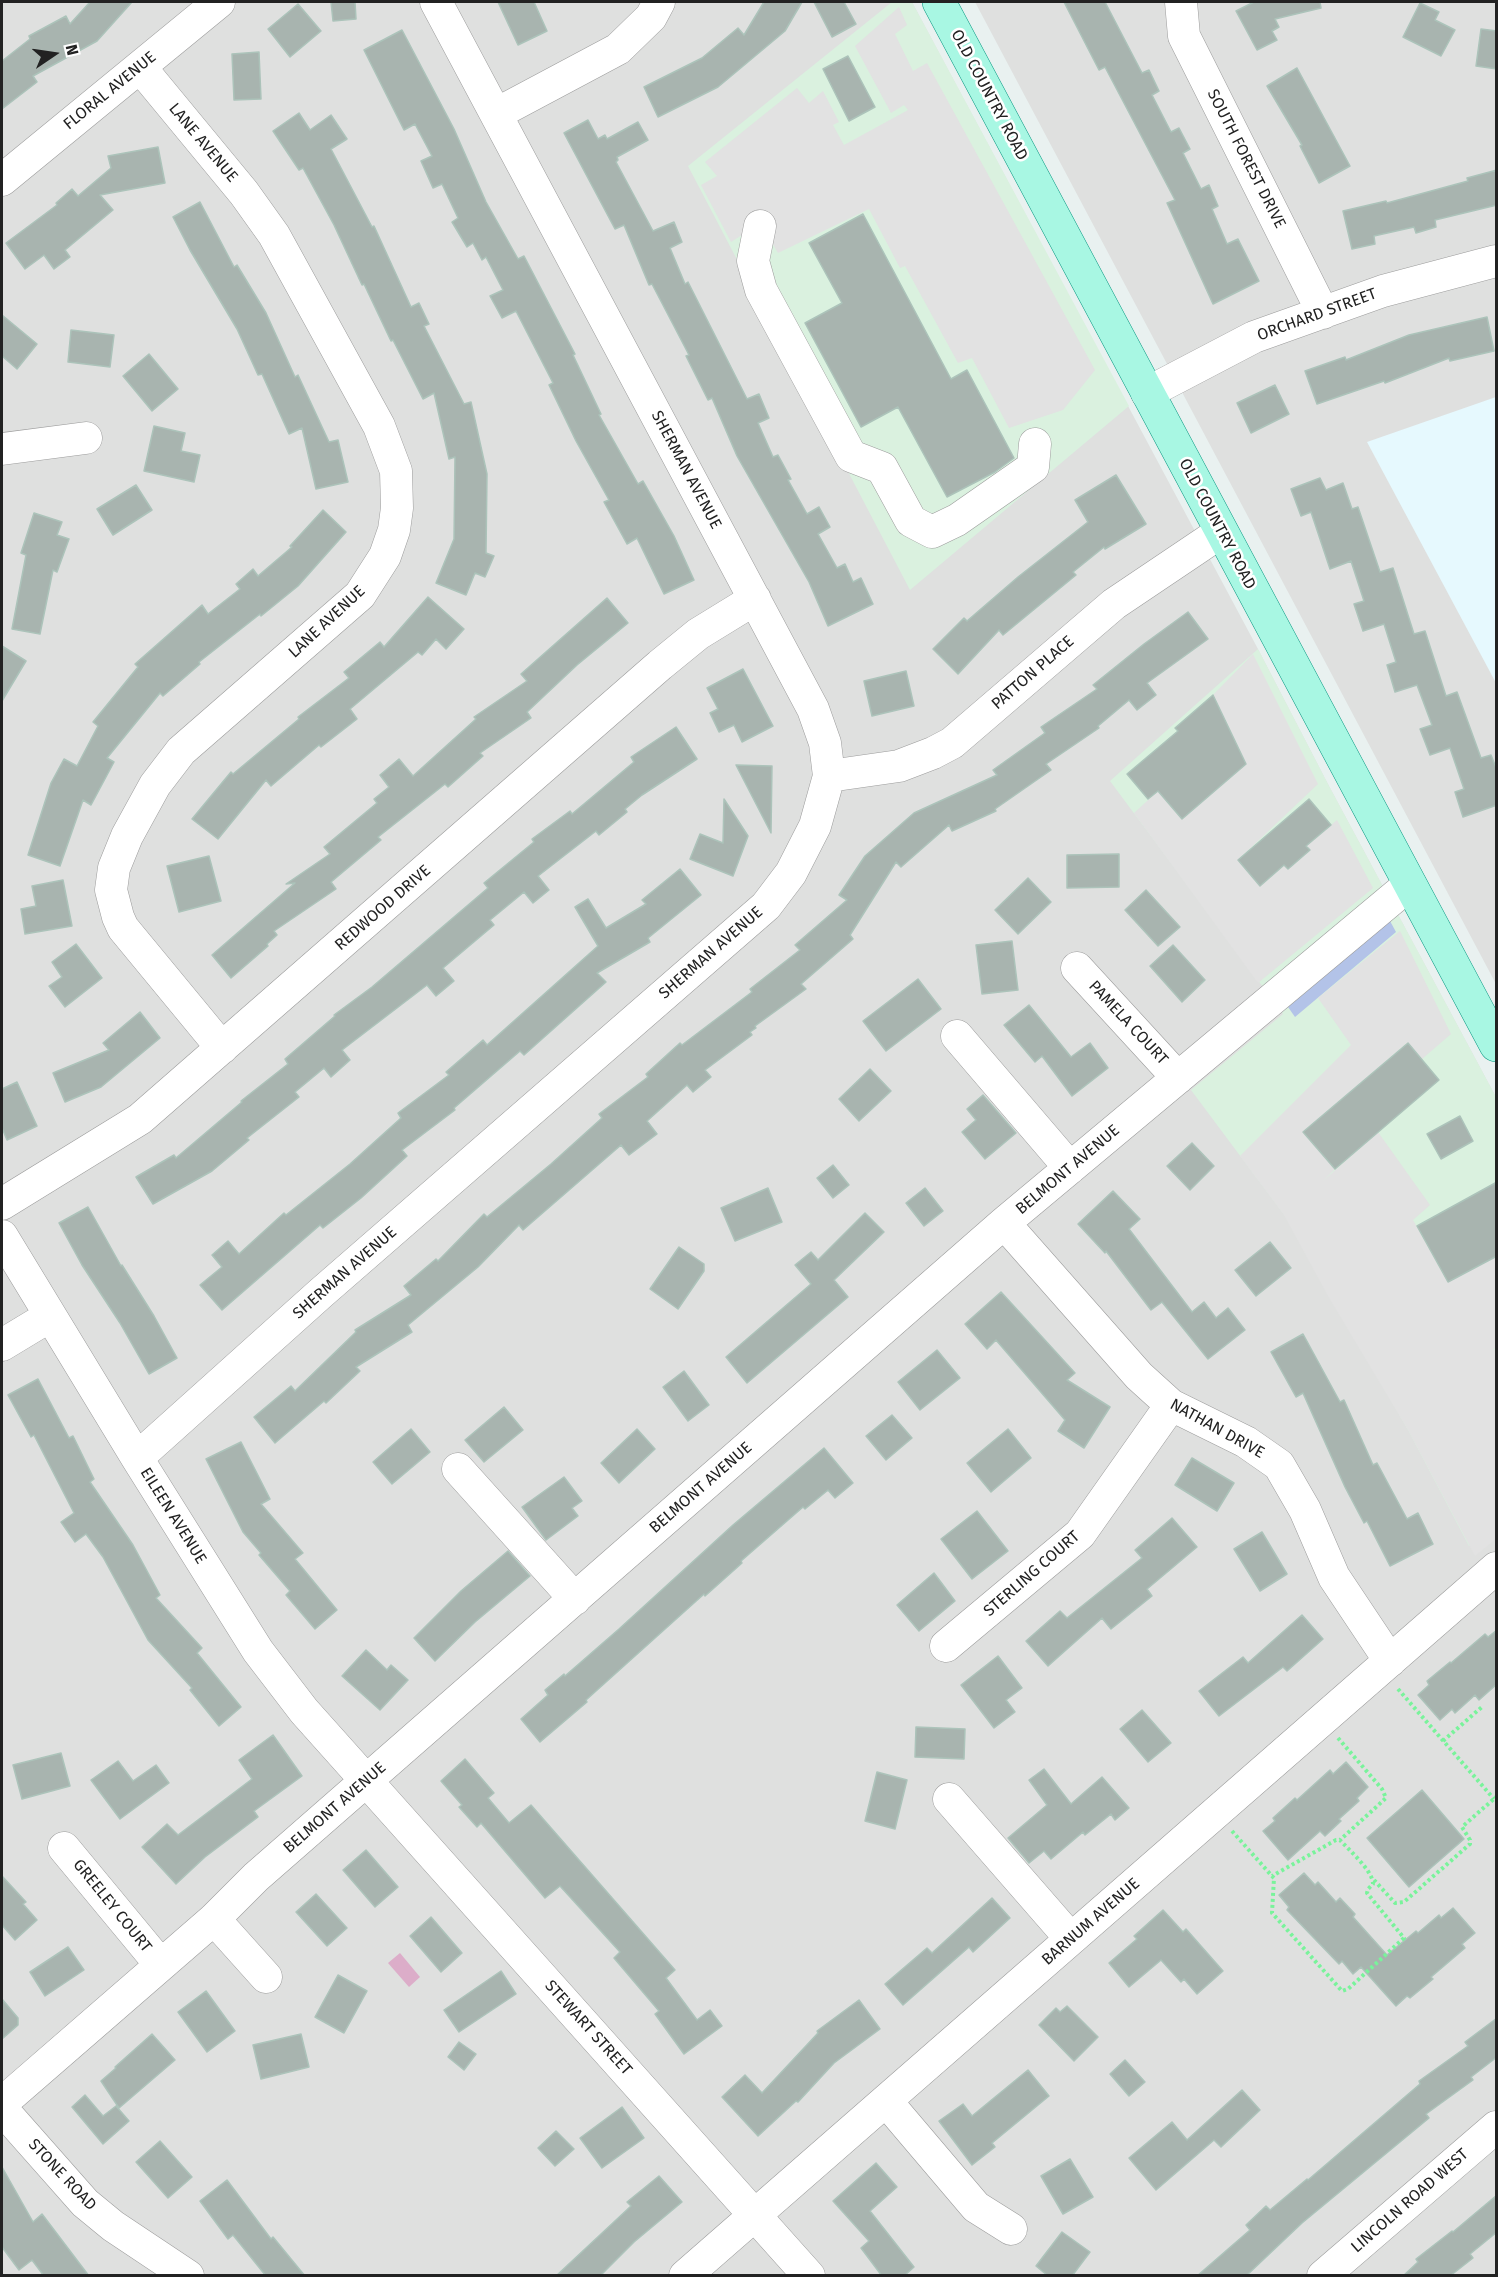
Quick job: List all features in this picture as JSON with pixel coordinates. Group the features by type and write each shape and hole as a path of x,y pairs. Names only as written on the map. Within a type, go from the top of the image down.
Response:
{"main road":[{"name":"OLD COUNTRY ROAD","path":"939,2 1497,1045"}],"street":[{"name":"FLORAL AVENUE","path":"2,180 219,2"},
{"name":"SHERMAN AVENUE","path":"136,1458 766,906 791,873 815,826 829,776 825,743 813,709 436,2"},
{"path":"496,114 618,49 651,17 659,2"},
{"name":"SOUTH FOREST DRIVE","path":"1181,2 1184,36 1323,313"},
{"name":"LANE AVENUE","path":"140,67 244,193 274,235 379,426 396,471 397,508 394,530 386,556 375,575 360,595 181,751 155,785 127,836 114,868 111,890 123,928 222,1048"},
{"path":"760,226 753,261 761,290 851,456 882,468 911,521 932,532 957,520 1033,467 1035,444"},
{"name":"ORCHARD STREET","path":"1147,393 1254,337 1383,291 1497,261"},
{"path":"2,449 86,438"},
{"name":"PATTON PLACE","path":"829,776 899,766 952,743 1114,604 1221,532"},
{"name":"REDWOOD DRIVE","path":"2,1204 140,1119 660,665 698,634 755,599"},
{"name":"BELMONT AVENUE","path":"2,2103 1004,1223 1410,884"},
{"name":"PAMELA COURT","path":"1077,969 1178,1078"},
{"path":"957,1036 1070,1168"},
{"name":"NATHAN DRIVE","path":"1004,1223 1117,1353 1171,1405 1246,1442 1279,1465 1305,1510 1334,1577 1392,1673"},
{"name":"EILEEN AVENUE","path":"2,1236 136,1458 258,1651 304,1711 367,1781"},
{"path":"2,1345 50,1316"},
{"name":"STERLING COURT","path":"946,1646 1080,1534 1171,1405"},
{"path":"458,1469 575,1599"},
{"name":"BARNUM AVENUE","path":"684,2276 1071,1939 1392,1673 1497,1568"},
{"name":"STEWART STREET","path":"367,1781 809,2276"},
{"path":"949,1799 1071,1939"},
{"name":"GREELEY COURT","path":"64,1848 160,1964"},
{"path":"214,1919 266,1977"},
{"path":"886,2101 976,2207 1011,2229"},
{"name":"STONE ROAD","path":"2,2109 85,2203 113,2226 188,2276"},
{"name":"LINCOLN ROAD WEST","path":"1323,2276 1497,2127"}],"path":[{"path":"1340,1840 1395,1903 1404,1902 1470,1844 1462,1827 1495,1798 1443,1741 1392,1673"},
{"path":"1443,1741 1483,1706"},
{"path":"1272,1876 1340,1840 1386,1798 1382,1789 1337,1737"},
{"path":"1232,1830 1272,1876 1274,1887 1272,1913 1342,1991 1348,1989 1404,1938 1367,1893 1373,1880"}],"shaded area":[{"path":"2,2 912,2 1496,1097 1496,2275 2,2276"},
{"path":"892,2 912,2 1129,406 910,590 688,166"},
{"path":"975,2 1496,2 1496,984"},
{"path":"899,7 907,25 895,34 913,71 927,63 1095,370 1063,410 1009,428 972,358 958,363 905,266 900,268 869,209 778,253 767,234 750,230 731,242 701,185 717,176 705,162 797,88 809,103 823,91 839,122 833,125 844,145 908,110 904,105 891,113 855,46"},
{"path":"1496,397 1496,683 1367,442"},
{"path":"1258,649 1496,1097 1496,1523 1469,1546 1408,1430 1285,1216 1191,1090 1283,1014 1110,781"},
{"path":"1253,654 1318,784 1240,858 1260,885 1337,820 1373,888 1258,983 1134,813 1158,791 1182,819 1243,766 1213,695"},
{"path":"1390,921 1396,932 1295,1017 1288,1007"},
{"path":"1400,931 1451,1034 1422,1059 1407,1043 1303,1132 1335,1169 1323,1181 1378,1132 1430,1205 1413,1220 1448,1282 1496,1256 1496,1347 1493,1350 1496,1350 1496,1539 1475,1556 1408,1430 1328,1296 1284,1215 1240,1156 1351,1045 1318,998"},
{"path":"400,1953 420,1977 409,1987 388,1963"}],"building":[{"path":"90,2 132,2 97,41 33,76 37,82 2,109 2,61 30,39 29,36 66,16 70,24"},
{"path":"331,2 355,2 356,19 333,21"},
{"path":"498,2 534,2 547,31 518,45"},
{"path":"764,2 802,2 785,31 718,87 658,117 644,87 702,58 738,28 744,35"},
{"path":"814,2 844,2 856,24 832,37"},
{"path":"1064,2 1105,2 1142,73 1149,70 1159,91 1152,95 1171,132 1179,128 1190,149 1183,153 1201,189 1209,185 1218,206 1212,209 1227,244 1238,239 1259,281 1213,304 1167,203 1175,200 1105,67 1099,70"},
{"path":"1254,2 1320,2 1321,8 1275,19 1279,27 1272,31 1277,40 1257,50 1236,11"},
{"path":"1420,3 1439,12 1435,20 1455,30 1441,56 1403,37"},
{"path":"298,4 321,31 290,57 268,29"},
{"path":"1481,29 1497,31 1497,69 1476,66"},
{"path":"402,30 454,129 486,202 518,259 524,256 575,354 573,355 601,414 599,415 638,484 643,481 674,536 694,580 664,594 637,538 627,544 604,502 609,500 576,441 549,385 553,383 516,311 502,318 490,296 503,290 486,257 482,260 473,243 467,247 452,222 458,218 442,184 433,188 421,161 432,156 415,124 404,130 364,50"},
{"path":"259,52 261,99 234,100 232,54"},
{"path":"848,56 875,107 849,121 823,69"},
{"path":"1297,68 1350,166 1319,183 1300,146 1302,145 1267,86"},
{"path":"299,113 310,130 331,115 347,139 331,149 372,227 374,226 411,307 419,303 429,324 424,326 464,404 471,402 487,474 486,553 494,556 485,577 475,573 466,595 436,583 454,539 455,457 449,459 434,393 423,399 303,168 299,170 273,131"},
{"path":"588,120 598,139 605,135 607,139 638,122 648,140 617,157 616,162 653,231 674,222 682,242 670,248 685,284 688,282 747,399 759,394 769,418 758,423 773,457 778,455 791,479 788,480 807,514 819,507 830,527 818,534 837,568 845,564 853,582 861,578 873,604 828,626 809,582 737,456 712,398 708,400 686,356 689,355 652,284 649,285 624,225 615,229 564,133"},
{"path":"158,147 165,183 100,195 113,210 65,250 70,257 54,269 44,255 25,269 6,243 57,205 56,203 72,189 78,196 111,168 108,156"},
{"path":"1497,170 1497,205 1435,220 1436,227 1416,233 1414,227 1374,236 1375,244 1352,249 1343,211 1386,201 1387,203 1468,181 1467,178"},
{"path":"200,202 234,267 237,265 266,313 295,377 298,375 329,442 338,440 348,482 316,489 302,428 289,434 262,374 258,375 237,329 173,217"},
{"path":"863,214 951,379 967,370 1014,458 995,472 947,497 898,407 861,427 805,323 842,303 809,243"},
{"path":"2,315 37,344 17,369 2,356"},
{"path":"1487,317 1494,351 1450,361 1449,358 1385,383 1384,381 1317,404 1305,371 1345,357 1346,360 1409,335"},
{"path":"71,330 114,335 110,367 68,362"},
{"path":"149,354 178,389 152,411 123,376"},
{"path":"1275,385 1289,414 1251,433 1237,403"},
{"path":"154,426 185,433 181,451 200,455 194,482 144,471"},
{"path":"1116,475 1146,524 1105,549 1104,547 1073,572 1076,575 1003,635 999,630 958,674 933,649 964,618 967,621 1088,522 1075,500"},
{"path":"1320,478 1326,490 1343,483 1352,509 1358,507 1380,572 1393,568 1414,634 1425,631 1446,696 1457,692 1481,758 1491,755 1497,770 1497,805 1463,817 1455,792 1464,789 1450,748 1430,755 1420,729 1432,725 1417,685 1395,692 1387,665 1396,662 1384,624 1363,631 1354,604 1364,601 1351,561 1330,569 1311,512 1301,516 1291,489"},
{"path":"136,485 152,510 113,535 97,509"},
{"path":"323,510 346,532 298,586 199,662 200,664 163,696 160,693 107,758 114,762 91,805 83,800 60,866 28,855 51,783 64,759 77,766 98,726 93,722 138,667 135,664 202,605 208,614 240,589 236,584 253,569 258,576 292,547 290,546"},
{"path":"34,513 62,522 57,535 69,539 57,572 53,570 40,634 12,629 26,555 21,553"},
{"path":"428,597 464,629 446,649 436,639 422,655 418,652 350,709 357,719 321,747 319,745 271,786 266,780 218,839 192,819 231,772 233,774 299,719 298,717 349,678 344,672 380,642 384,647"},
{"path":"607,598 628,623 577,665 527,712 531,718 480,753 483,756 448,787 445,784 378,837 381,840 331,882 336,889 274,931 277,935 267,944 268,946 231,978 212,955 295,883 286,884 330,854 324,847 377,803 374,799 389,787 380,775 399,759 413,776 476,719 474,717 527,681 521,674"},
{"path":"1188,612 1208,639 1147,683 1156,695 1137,710 1129,700 1098,726 1099,728 1046,764 1051,770 995,809 996,811 952,831 949,825 901,867 896,862 850,935 853,939 801,984 806,989 755,1026 756,1028 750,1032 752,1035 705,1070 711,1077 693,1092 687,1085 647,1121 657,1134 629,1155 621,1145 523,1230 519,1225 478,1267 408,1325 412,1332 356,1367 360,1371 326,1403 324,1401 275,1443 254,1417 291,1386 295,1391 356,1332 355,1330 411,1295 404,1286 436,1259 438,1261 484,1214 487,1217 551,1164 602,1118 599,1114 648,1077 646,1074 680,1043 682,1045 752,992 750,989 800,950 795,945 847,900 839,895 865,856 914,813 997,775 993,770 1045,733 1041,727 1097,689 1093,685"},
{"path":"2,646 26,661 2,701"},
{"path":"743,669 773,726 742,742 734,725 719,732 710,713 718,709 707,688"},
{"path":"906,671 914,706 872,716 864,681"},
{"path":"1213,695 1246,764 1182,819 1158,791 1148,799 1127,774 1178,731 1175,728"},
{"path":"676,727 697,759 642,795 625,809 627,812 599,835 596,831 538,876 549,890 533,903 524,892 490,920 494,925 443,968 454,981 436,996 427,985 342,1050 350,1060 331,1077 324,1068 295,1092 299,1097 247,1138 249,1140 212,1171 153,1204 136,1177 174,1155 176,1158 241,1101 288,1064 285,1059 334,1015 372,987 488,888 484,883 534,842 532,839 570,811 572,814 634,762 631,757"},
{"path":"736,765 772,766 771,833"},
{"path":"724,799 748,836 733,876 690,859 700,834 723,843"},
{"path":"1309,799 1331,825 1306,846 1310,850 1288,869 1284,865 1260,886 1238,860"},
{"path":"1119,854 1119,887 1067,888 1067,855"},
{"path":"209,856 221,901 179,912 167,866"},
{"path":"680,869 701,895 648,938 650,942 597,973 606,982 524,1055 520,1051 454,1108 455,1110 402,1150 407,1156 361,1198 323,1228 320,1225 222,1310 200,1285 222,1267 212,1255 228,1241 239,1254 284,1213 286,1215 350,1164 401,1118 398,1113 449,1075 446,1072 483,1040 487,1045 598,946 575,907 588,899 606,928 646,904 642,900"},
{"path":"1028,878 1051,902 1018,934 995,910"},
{"path":"63,880 72,926 25,934 21,909 36,906 32,886"},
{"path":"1146,890 1180,927 1158,946 1125,910"},
{"path":"1012,941 1018,990 982,994 976,945"},
{"path":"76,944 102,978 65,1007 49,986 62,977 52,962"},
{"path":"1173,945 1205,980 1182,1002 1150,966"},
{"path":"918,979 941,1009 886,1051 863,1021"},
{"path":"1029,1005 1071,1057 1090,1043 1108,1068 1072,1096 1042,1056 1035,1062 1004,1025"},
{"path":"140,1012 160,1038 101,1087 65,1102 53,1073 109,1050 103,1043"},
{"path":"1408,1043 1439,1080 1335,1169 1303,1132"},
{"path":"870,1069 891,1091 859,1121 839,1099"},
{"path":"17,1082 37,1126 7,1140 2,1128 2,1089"},
{"path":"983,1095 1016,1133 985,1159 962,1132 976,1120 967,1109"},
{"path":"1460,1116 1473,1141 1441,1159 1427,1134"},
{"path":"1192,1143 1214,1166 1190,1190 1167,1166"},
{"path":"833,1165 849,1185 833,1198 817,1178"},
{"path":"1497,1182 1497,1256 1448,1282 1417,1226"},
{"path":"768,1188 782,1222 735,1241 721,1208"},
{"path":"925,1188 943,1211 924,1226 906,1203"},
{"path":"1113,1191 1140,1219 1129,1229 1192,1312 1204,1302 1216,1318 1228,1308 1245,1330 1208,1359 1162,1302 1151,1310 1106,1251 1105,1253 1078,1224"},
{"path":"88,1207 177,1358 149,1374 59,1223"},
{"path":"865,1213 884,1232 834,1280 848,1297 747,1383 726,1357 811,1284 795,1265 811,1252 818,1260"},
{"path":"1270,1242 1291,1268 1256,1296 1235,1270"},
{"path":"679,1247 704,1264 704,1271 678,1309 650,1289"},
{"path":"1001,1292 1075,1373 1067,1380 1110,1407 1084,1448 1058,1431 1065,1420 996,1340 987,1349 965,1324"},
{"path":"1303,1334 1340,1402 1344,1400 1373,1465 1377,1463 1407,1519 1418,1513 1433,1544 1390,1566 1367,1521 1364,1523 1345,1487 1303,1393 1296,1397 1271,1352"},
{"path":"937,1350 960,1378 920,1410 898,1382"},
{"path":"684,1371 709,1405 688,1421 663,1387"},
{"path":"38,1379 69,1438 73,1436 94,1479 90,1482 133,1545 160,1595 156,1598 202,1648 197,1653 241,1707 219,1726 190,1690 192,1688 148,1640 103,1557 86,1534 75,1542 61,1522 74,1513 34,1435 31,1437 8,1395"},
{"path":"504,1407 523,1430 484,1462 465,1440"},
{"path":"892,1415 912,1438 886,1460 866,1436"},
{"path":"411,1429 430,1452 392,1484 373,1462"},
{"path":"637,1429 655,1449 619,1483 601,1463"},
{"path":"1008,1429 1031,1458 991,1492 967,1463"},
{"path":"241,1442 270,1499 261,1504 303,1553 295,1559 337,1610 315,1629 286,1595 290,1591 259,1555 261,1553 243,1532 206,1459"},
{"path":"824,1448 853,1483 835,1498 828,1490 805,1509 803,1507 540,1742 521,1719 548,1695 545,1690 564,1674 565,1676 733,1525"},
{"path":"1192,1458 1234,1483 1217,1511 1175,1485"},
{"path":"564,1477 582,1501 572,1508 578,1516 546,1540 522,1507"},
{"path":"977,1511 1008,1551 972,1579 941,1539"},
{"path":"1172,1518 1197,1547 1147,1589 1152,1596 1111,1629 1102,1618 1048,1666 1026,1641 1060,1611 1067,1618 1142,1558 1135,1550"},
{"path":"1262,1532 1287,1574 1260,1591 1234,1549"},
{"path":"508,1551 530,1576 475,1622 435,1661 414,1638 461,1591"},
{"path":"934,1573 955,1601 919,1631 897,1605"},
{"path":"1302,1615 1323,1639 1287,1671 1283,1667 1219,1716 1199,1691 1243,1657 1248,1663"},
{"path":"1497,1630 1497,1684 1479,1700 1475,1695 1455,1713 1452,1709 1440,1720 1418,1695 1429,1685 1427,1681 1450,1662 1485,1634 1488,1637"},
{"path":"366,1650 387,1670 391,1665 408,1680 380,1710 342,1676"},
{"path":"998,1656 1022,1688 1006,1700 1015,1712 994,1728 961,1685"},
{"path":"1142,1710 1171,1743 1148,1762 1120,1729"},
{"path":"916,1727 965,1729 964,1759 915,1757"},
{"path":"273,1735 302,1776 254,1811 258,1817 205,1857 176,1884 142,1847 167,1824 178,1835 252,1779 239,1760"},
{"path":"61,1753 70,1786 22,1799 13,1765"},
{"path":"465,1759 494,1793 488,1798 509,1823 531,1805 675,1970 666,1978 697,2020 710,2010 722,2026 684,2054 655,2014 659,2011 614,1958 620,1952 560,1886 545,1898 481,1823 477,1827 459,1807 462,1805 441,1781"},
{"path":"118,1761 133,1781 156,1765 169,1783 120,1819 91,1780"},
{"path":"1346,1762 1368,1787 1357,1798 1359,1801 1339,1819 1341,1821 1325,1836 1320,1831 1288,1860 1263,1831 1275,1821 1273,1818 1295,1798 1297,1800 1330,1770 1333,1774"},
{"path":"1044,1769 1071,1804 1102,1777 1129,1808 1115,1820 1111,1814 1085,1835 1083,1832 1051,1859 1044,1851 1029,1863 1008,1838 1047,1805 1029,1780"},
{"path":"877,1772 907,1780 895,1829 865,1821"},
{"path":"1422,1790 1464,1839 1409,1887 1367,1838"},
{"path":"366,1850 398,1887 375,1907 343,1870"},
{"path":"1304,1873 1315,1885 1318,1882 1336,1902 1340,1898 1355,1914 1353,1917 1387,1955 1416,1931 1418,1933 1439,1915 1441,1918 1453,1908 1475,1933 1462,1944 1465,1948 1431,1977 1433,1979 1396,2006 1361,1967 1353,1974 1342,1961 1339,1964 1287,1910 1289,1907 1279,1895"},
{"path":"2,1876 26,1902 23,1904 37,1920 15,1940 2,1925"},
{"path":"316,1894 347,1928 327,1946 296,1912"},
{"path":"992,1898 1010,1918 973,1952 969,1947 903,2005 885,1984 927,1948 932,1953"},
{"path":"1163,1910 1183,1932 1186,1929 1223,1971 1197,1994 1184,1979 1181,1982 1161,1960 1129,1987 1109,1963 1137,1939 1134,1936"},
{"path":"431,1917 462,1953 441,1972 410,1936"},
{"path":"68,1947 84,1970 45,1996 30,1972"},
{"path":"501,1971 516,1994 459,2032 444,2010"},
{"path":"338,1975 367,1991 344,2033 315,2017"},
{"path":"206,1991 235,2031 207,2052 178,2012"},
{"path":"2,1999 18,2018 18,2025 2,2039"},
{"path":"859,2000 880,2029 834,2063 798,2102 796,2101 758,2136 722,2097 745,2075 762,2093 818,2033 817,2031"},
{"path":"1067,2006 1098,2037 1074,2061 1039,2025 1056,2008 1060,2012"},
{"path":"1497,2018 1497,2057 1471,2077 1473,2080 1426,2114 1429,2118 1302,2223 1246,2276 1197,2276 1250,2230 1246,2225 1266,2206 1270,2210 1308,2180 1420,2084 1419,2081 1468,2046 1465,2042"},
{"path":"152,2034 175,2060 119,2108 101,2081"},
{"path":"301,2034 309,2067 261,2079 253,2045"},
{"path":"459,2042 476,2054 464,2070 448,2057"},
{"path":"1125,2060 1145,2082 1129,2096 1110,2074"},
{"path":"1028,2070 1049,2096 992,2143 995,2147 972,2165 939,2121 963,2104 972,2116"},
{"path":"1242,2090 1260,2110 1221,2147 1214,2140 1156,2190 1129,2158 1172,2122 1187,2140"},
{"path":"85,2095 103,2116 116,2106 129,2121 103,2144 72,2107"},
{"path":"622,2107 644,2138 602,2168 580,2138"},
{"path":"556,2131 574,2149 555,2166 538,2148"},
{"path":"160,2141 192,2177 168,2198 136,2162"},
{"path":"1070,2159 1093,2197 1063,2214 1041,2176"},
{"path":"876,2163 897,2187 870,2211 914,2267 904,2276 882,2276 861,2248 869,2241 833,2201"},
{"path":"2,2167 33,2222 42,2214 89,2276 44,2276 32,2260 19,2270 2,2247"},
{"path":"659,2176 682,2202 634,2242 600,2276 556,2276 631,2206 627,2202"},
{"path":"227,2180 271,2239 273,2237 305,2276 266,2276 233,2235 228,2239 200,2201"},
{"path":"1497,2195 1497,2232 1470,2254 1473,2258 1450,2276 1403,2276 1418,2262 1416,2259"},
{"path":"1062,2232 1090,2252 1072,2276 1048,2276 1036,2266"}]}
